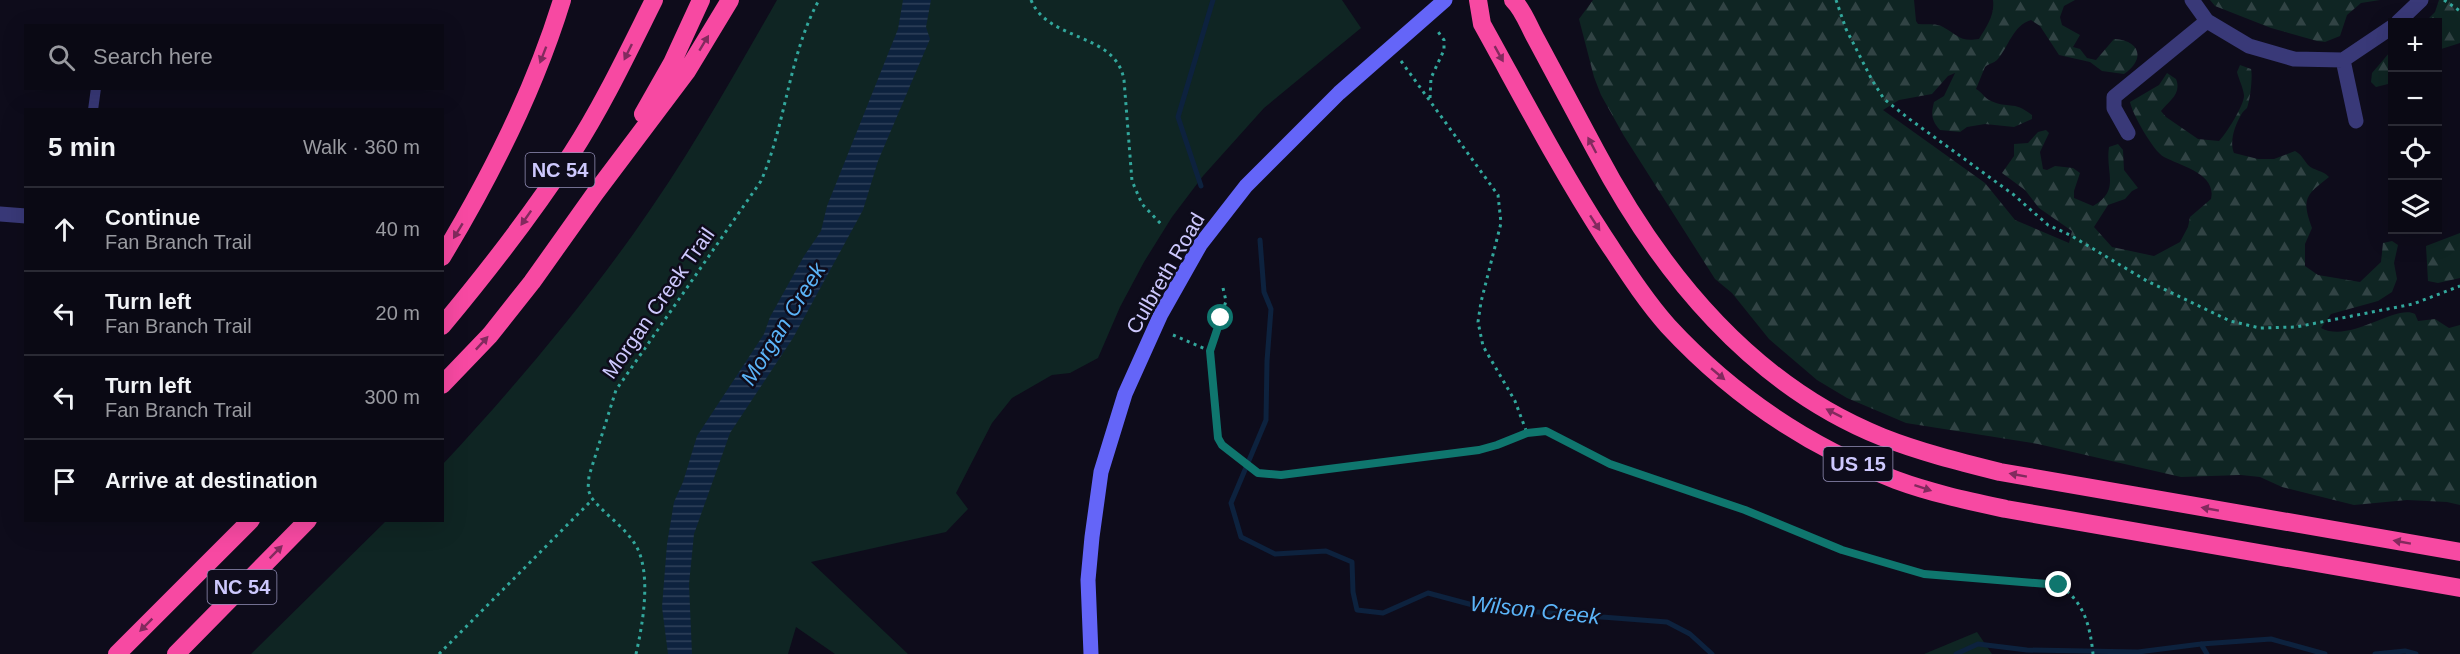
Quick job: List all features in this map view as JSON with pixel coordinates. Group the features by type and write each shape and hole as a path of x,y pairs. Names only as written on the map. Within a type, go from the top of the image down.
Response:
{"highway":[{"path":"444,254 475,203 532,86 562,0"},
{"name":"NC 54","path":"444,324 496,261 572,153 614,81 654,0"},
{"name":"NC 54","path":"444,383 490,335 532,282 596,192 672,63 701,0"},
{"path":"596,192 687,71 730,0"},
{"name":"US 15","path":"1478,0 1482,24 1578,197 1626,270 1667,324 1705,363 1752,402 1797,433 1847,459 1896,480 1953,497 2006,509 2460,588"},
{"name":"US 15","path":"1513,0 1611,180 1654,249 1698,304 1740,346 1782,381 1828,410 1881,437 1938,456 2000,472 2460,552"},
{"name":"NC 54","path":"117,654 249,522"},
{"name":"NC 54","path":"176,654 306,522"}],"street":[{"name":"Culbreth Road","path":"1091,654 1088,580 1101,472 1125,394 1161,314 1200,245 1240,193 1340,93 1445,0"},
{"path":"2192,0 2207,21 2249,46 2294,59 2343,60 2388,30"},
{"path":"2402,18 2421,0"},
{"path":"2128,133 2114,108 2114,97 2162,55 2207,21"},
{"path":"2343,60 2356,121"},
{"path":"0,214 24,216"}],"lane":[{"path":"93,108 96,90"}],"path":[{"name":"Morgan Creek Trail","path":"593,499 588,489 589,476 608,410 619,384 761,181 771,157 807,27 819,0"},
{"path":"1031,0 1035,10 1049,22 1107,51 1120,64 1124,80 1132,181 1142,204 1161,224"},
{"path":"1836,0 1846,29 1884,99 2014,195 2048,225 2070,234 2147,281 2230,321 2260,328 2296,327 2413,304 2460,286"},
{"path":"2444,0 2460,11"},
{"path":"1430,99 1431,78 1444,52 1444,40"},
{"path":"1391,48 1498,195 1501,223 1478,322 1483,346 1512,395 1527,433"},
{"path":"1223,288 1226,301 1210,351 1217,432 1222,445 1266,476 1462,452 1497,445 1527,433 1546,431 1610,464 1745,510 1842,550 1924,574 2059,585 2072,594 2082,607 2091,630 2093,654"},
{"path":"1173,335 1210,351"},
{"path":"439,654 593,499 634,541 642,560 645,575 642,622 636,654"}],"green space":[{"path":"777,0 1342,0 1361,28 1264,108 1203,176 1172,217 1144,262 1120,307 1098,358 1070,373 1052,375 1012,398 992,423 956,493 968,509 946,532 811,562 908,654 835,654 796,627 788,654 251,654 385,522 444,522 444,463 542,352 589,293 654,205 726,89"},
{"path":"1593,0 1914,0 1918,24 1940,26 1959,37 1972,40 1979,39 1992,16 1993,0 2075,0 2064,6 2060,17 2062,25 2080,35 2073,47 2080,49 2087,58 2096,60 2114,39 2130,43 2137,51 2137,57 2131,68 2124,74 2102,71 2090,62 2059,55 2040,26 2031,20 2015,32 1997,60 1985,67 1976,89 1991,101 2025,110 2032,115 2032,119 2014,127 1985,124 1967,127 1960,132 1940,130 1932,117 1934,102 1944,96 1955,73 1948,76 1932,94 1899,100 1883,110 1985,183 2015,220 2069,243 2072,231 2039,208 2025,190 2002,173 2014,156 2014,144 2028,143 2038,132 2046,130 2049,133 2040,152 2043,169 2047,170 2055,166 2073,168 2080,173 2074,198 2093,206 2107,194 2110,180 2109,147 2118,144 2123,150 2124,170 2138,188 2125,199 2108,205 2094,227 2112,247 2154,256 2180,242 2188,227 2190,217 2211,199 2211,190 2209,183 2196,172 2159,153 2144,131 2130,102 2159,85 2167,73 2176,79 2177,89 2174,97 2161,111 2198,139 2219,141 2244,99 2237,72 2240,65 2251,69 2248,105 2233,134 2234,153 2258,159 2274,159 2295,151 2310,167 2329,177 2315,188 2306,203 2312,228 2305,244 2305,266 2318,275 2360,282 2381,262 2383,243 2392,241 2398,245 2394,263 2397,279 2392,292 2378,301 2331,314 2321,328 2333,332 2345,331 2406,312 2415,314 2418,321 2435,319 2449,328 2460,325 2460,505 2407,500 2354,505 2282,487 2260,477 2241,475 2181,477 2038,444 1906,423 1847,398 1817,380 1769,339 1732,293 1715,279 1624,136 1601,95 1579,19"},
{"path":"2210,0 2380,0 2361,3 2347,15 2340,36 2325,42 2271,28 2215,6"},
{"path":"2439,0 2460,0 2460,43 2442,49 2442,18 2429,18 2435,12"},
{"path":"2388,54 2388,84 2376,87 2371,82 2372,73"},
{"path":"2460,233 2460,278 2438,283 2428,281 2426,246"},
{"path":"1977,632 1992,654 1924,654"}],"water":[{"name":"Morgan Creek","path":"903,0 931,0 926,27 930,39 878,161 863,210 793,338 730,433 694,534 689,584 692,654 668,654 662,607 667,544 674,502 683,482 697,436 764,334 770,317 804,256 821,231 827,206 898,29"}],"waterway":[{"name":"Wilson Creek","path":"1201,186 1178,117 1213,0"},
{"name":"Wilson Creek","path":"1260,240 1264,292 1271,309 1266,420 1231,503 1241,537 1275,554 1326,551 1352,562 1353,592 1357,610 1383,613 1428,593 1484,608 1667,622 1690,634 1712,654"},
{"name":"Wilson Creek","path":"1956,654 1978,644 2027,650 2138,652 2201,644 2271,639 2325,654"},
{"path":"2201,644 2207,654"},
{"name":"Wilson Creek","path":"2375,654 2405,651 2416,654"}],"route":[{"path":"1221,318 1210,351 1218,438 1222,445 1262,475 1281,475 1479,450 1527,433 1538,430 1546,431 1610,464 1745,510 1842,550 1924,574 2059,585"}]}
